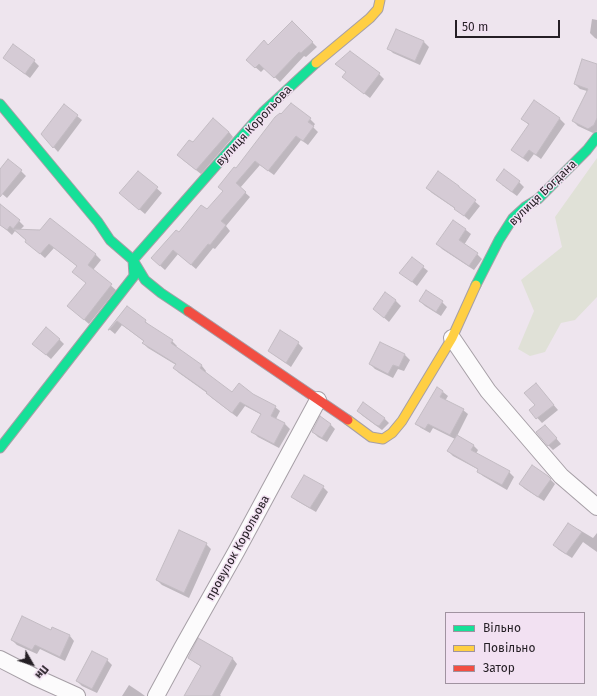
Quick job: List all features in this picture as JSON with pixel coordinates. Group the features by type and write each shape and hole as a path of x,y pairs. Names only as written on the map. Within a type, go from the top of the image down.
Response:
{"street":[{"name":"вулиця Корольова","path":"133,260 264,111 306,72 370,18 378,9 380,0"},
{"path":"0,104 98,222 110,240 133,260 145,280 161,293 318,400"},
{"name":"вулиця Богдана","path":"318,400 361,428 372,437 383,439 392,433 402,421 452,338 499,240 513,218 538,199 587,150 597,137"},
{"path":"0,448 134,276 133,260"},
{"path":"452,338 488,391 562,476 597,507"},
{"name":"провулок Корольова","path":"156,696 318,400"},
{"path":"0,660 77,696"}],"shaded area":[{"path":"597,158 597,297 575,320 561,323 545,352 530,356 518,349 534,311 521,280 562,247 555,217"}],"building":[{"path":"292,21 313,42 301,53 299,52 274,78 259,64 255,68 246,60 264,40 268,45"},
{"path":"396,29 424,41 415,61 387,49"},
{"path":"13,44 35,60 25,74 3,58"},
{"path":"350,51 380,73 364,94 342,77 346,72 335,64"},
{"path":"582,59 597,64 597,118 594,125 588,129 572,121 588,89 574,84"},
{"path":"534,100 560,118 536,155 529,150 523,158 511,150 529,124 521,119"},
{"path":"291,103 311,118 308,122 314,126 303,141 296,136 268,171 255,161 236,183 246,192 221,221 226,225 191,265 173,250 160,266 151,258 176,230 179,232 201,205 207,209 223,191 218,187 234,167 236,168 275,117 280,113 281,114"},
{"path":"64,104 78,115 53,148 41,134"},
{"path":"213,118 229,132 196,170 177,155 189,140 193,142"},
{"path":"8,159 22,170 0,197 0,169"},
{"path":"504,169 520,181 512,192 496,180"},
{"path":"138,171 158,187 139,210 119,193"},
{"path":"438,171 476,200 464,216 426,188"},
{"path":"0,204 20,220 13,229 10,226 7,230 0,225"},
{"path":"50,218 96,254 88,265 112,284 84,320 67,306 86,283 72,272 77,266 49,244 40,254 25,242 26,240 13,229 40,230"},
{"path":"453,220 466,229 459,240 478,253 469,266 436,244"},
{"path":"412,257 424,266 412,282 399,273"},
{"path":"426,290 443,301 436,312 419,301"},
{"path":"385,292 396,300 384,318 373,309"},
{"path":"127,306 146,320 145,322 173,340 171,343 202,365 200,368 232,392 239,383 253,394 276,406 271,416 285,423 274,444 251,432 261,414 240,402 232,413 206,393 207,392 173,368 176,364 142,343 144,341 117,321 108,330"},
{"path":"46,327 60,339 46,355 32,344"},
{"path":"280,330 299,342 286,363 268,351"},
{"path":"380,342 405,354 399,367 393,365 388,374 369,364"},
{"path":"536,383 554,405 536,419 529,410 535,405 524,393"},
{"path":"437,387 443,391 440,397 464,409 450,435 428,424 425,429 415,424"},
{"path":"363,402 385,418 379,426 357,411"},
{"path":"320,416 331,424 322,438 312,432"},
{"path":"545,425 557,438 548,446 536,432"},
{"path":"457,435 474,445 471,450 510,471 502,485 477,472 478,469 447,451"},
{"path":"532,465 551,479 538,497 519,484"},
{"path":"304,475 324,486 310,508 291,497"},
{"path":"568,523 582,532 566,554 553,545"},
{"path":"179,530 207,543 184,593 156,580"},
{"path":"22,616 51,630 52,627 70,635 60,657 35,645 32,650 11,640"},
{"path":"198,638 233,658 212,696 184,696 201,666 188,658"},
{"path":"92,651 108,659 92,689 76,681"}],"traffic: fast":[{"path":"0,448 134,276 133,260 264,111 316,63"},
{"path":"0,104 98,222 110,240 133,260 145,280 188,311"},
{"path":"476,285 499,240 513,218 525,207 538,199 587,150 597,137"}],"traffic: slow":[{"path":"316,63 370,18 378,9 380,0"},
{"path":"348,420 371,437 383,439 392,433 402,421 452,338 476,285"}],"traffic: jam":[{"path":"188,311 348,420"}]}
